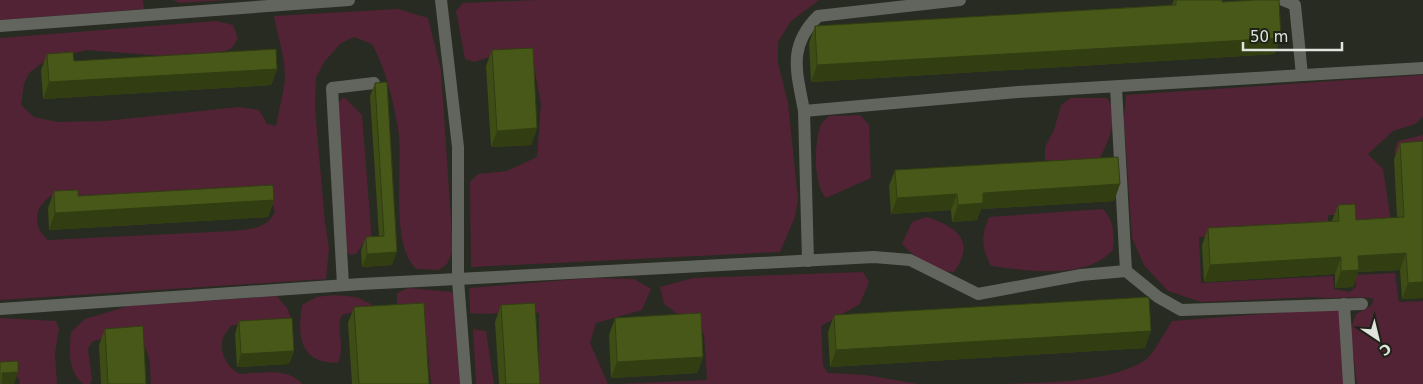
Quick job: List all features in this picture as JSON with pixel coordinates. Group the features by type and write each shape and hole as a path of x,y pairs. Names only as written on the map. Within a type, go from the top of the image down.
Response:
{"lane":[{"path":"0,26 257,3 349,0"},
{"path":"441,0 458,147 458,280 466,384"},
{"path":"808,261 804,111 795,63 805,29 818,16 933,1 960,0"},
{"path":"1283,0 1295,5 1302,75"},
{"path":"804,111 1018,92 1116,88 1423,68"},
{"path":"343,285 332,88 374,83"},
{"path":"1116,88 1126,271"},
{"path":"0,309 343,285 874,257 910,260 978,294 1081,275 1126,271 1158,297 1181,310 1362,304"},
{"path":"1344,304 1350,384"}],"shaded area":[{"path":"0,0 143,0 144,9 0,20"},
{"path":"173,0 226,0 180,3"},
{"path":"538,0 819,0 791,21 778,42 778,63 788,103 798,199 795,217 780,252 471,267 470,182 478,174 507,171 537,157 541,104 532,56 492,56 475,62 465,59 456,11 463,3"},
{"path":"398,9 428,18 441,70 453,250 447,264 439,270 416,269 408,257 400,223 398,128 391,96 385,74 372,44 354,37 341,43 325,61 316,77 315,109 329,249 326,279 0,300 0,38 216,21 233,25 238,38 232,48 221,53 163,56 87,50 46,60 29,73 24,84 21,105 34,117 58,122 105,121 239,107 259,110 267,124 276,126 283,92 285,69 274,16","holes":["264,194 273,205 275,212 272,218 263,225 246,230 233,231 48,240 39,229 37,223 38,211 45,200 51,196"]},
{"path":"1423,75 1423,117 1415,124 1393,131 1368,154 1383,169 1392,228 1357,232 1354,215 1328,215 1328,234 1199,237 1201,283 1333,276 1334,289 1349,292 1356,287 1355,275 1395,273 1399,302 1423,301 1423,384 1357,384 1350,331 1356,314 1371,306 1374,299 1315,297 1201,302 1168,291 1144,265 1132,238 1124,119 1126,95"},
{"path":"344,97 362,115 372,242 363,244 356,254 350,255 346,250 337,104"},
{"path":"1071,98 1107,98 1113,112 1113,120 1106,145 1099,159 1060,163 1045,160 1045,147 1054,130 1061,105"},
{"path":"860,115 869,125 871,178 826,198 819,183 816,162 817,141 821,124 829,116"},
{"path":"1423,135 1423,151 1394,153 1398,141"},
{"path":"1103,209 1110,219 1114,238 1113,250 1099,261 1086,267 1059,271 991,266 983,242 989,217"},
{"path":"927,217 947,225 960,237 963,244 963,252 954,272 947,272 933,267 902,244 912,222"},
{"path":"863,272 869,282 860,304 821,326 823,366 828,373 866,375 918,384 616,384 707,380 704,334 664,304 660,287 693,278"},
{"path":"591,278 634,279 651,289 642,310 596,323 590,343 608,384 539,384 539,313 470,313 469,288"},
{"path":"408,288 452,292 455,300 460,384 431,384 425,324 397,303 397,293"},
{"path":"334,295 356,297 371,304 371,308 342,315 340,321 341,349 338,363 316,359 309,353 301,338 300,328 302,305 316,297"},
{"path":"277,296 287,308 291,318 263,326 232,325 223,338 223,354 228,364 240,374 282,373 290,375 302,384 151,384 147,352 141,342 135,337 111,337 93,341 88,349 92,380 90,384 83,384 72,367 70,353 71,332 85,319 128,306"},
{"path":"1341,308 1343,384 1002,384 1056,382 1094,378 1129,369 1147,359 1172,321"},
{"path":"0,318 56,321 59,329 55,354 57,384 19,384 20,380 13,373 0,373"},
{"path":"473,329 486,331 494,384 476,384"}],"building":[{"path":"1176,0 1222,0 1222,2 1279,0 1281,38 817,65 815,26 1176,5"},
{"path":"533,48 537,128 497,131 492,50"},
{"path":"276,49 277,69 49,82 47,54 73,52 74,61"},
{"path":"387,82 397,252 367,254 366,237 384,236 375,83"},
{"path":"1423,141 1423,282 1408,283 1406,253 1358,256 1359,270 1341,271 1341,257 1210,265 1208,228 1339,221 1338,205 1355,204 1356,220 1404,217 1400,143"},
{"path":"1118,157 1120,184 983,193 983,203 958,205 957,194 897,198 895,170"},
{"path":"273,185 274,200 55,213 54,191 78,190 78,196"},
{"path":"1149,297 1151,331 836,350 834,315"},
{"path":"424,303 429,384 359,384 354,307"},
{"path":"535,303 540,384 506,384 501,305"},
{"path":"701,313 703,357 617,362 615,318"},
{"path":"292,318 294,351 241,354 239,321"},
{"path":"143,326 146,384 108,384 105,329"},
{"path":"18,361 18,372 2,373 2,384 0,384 0,362"}]}
